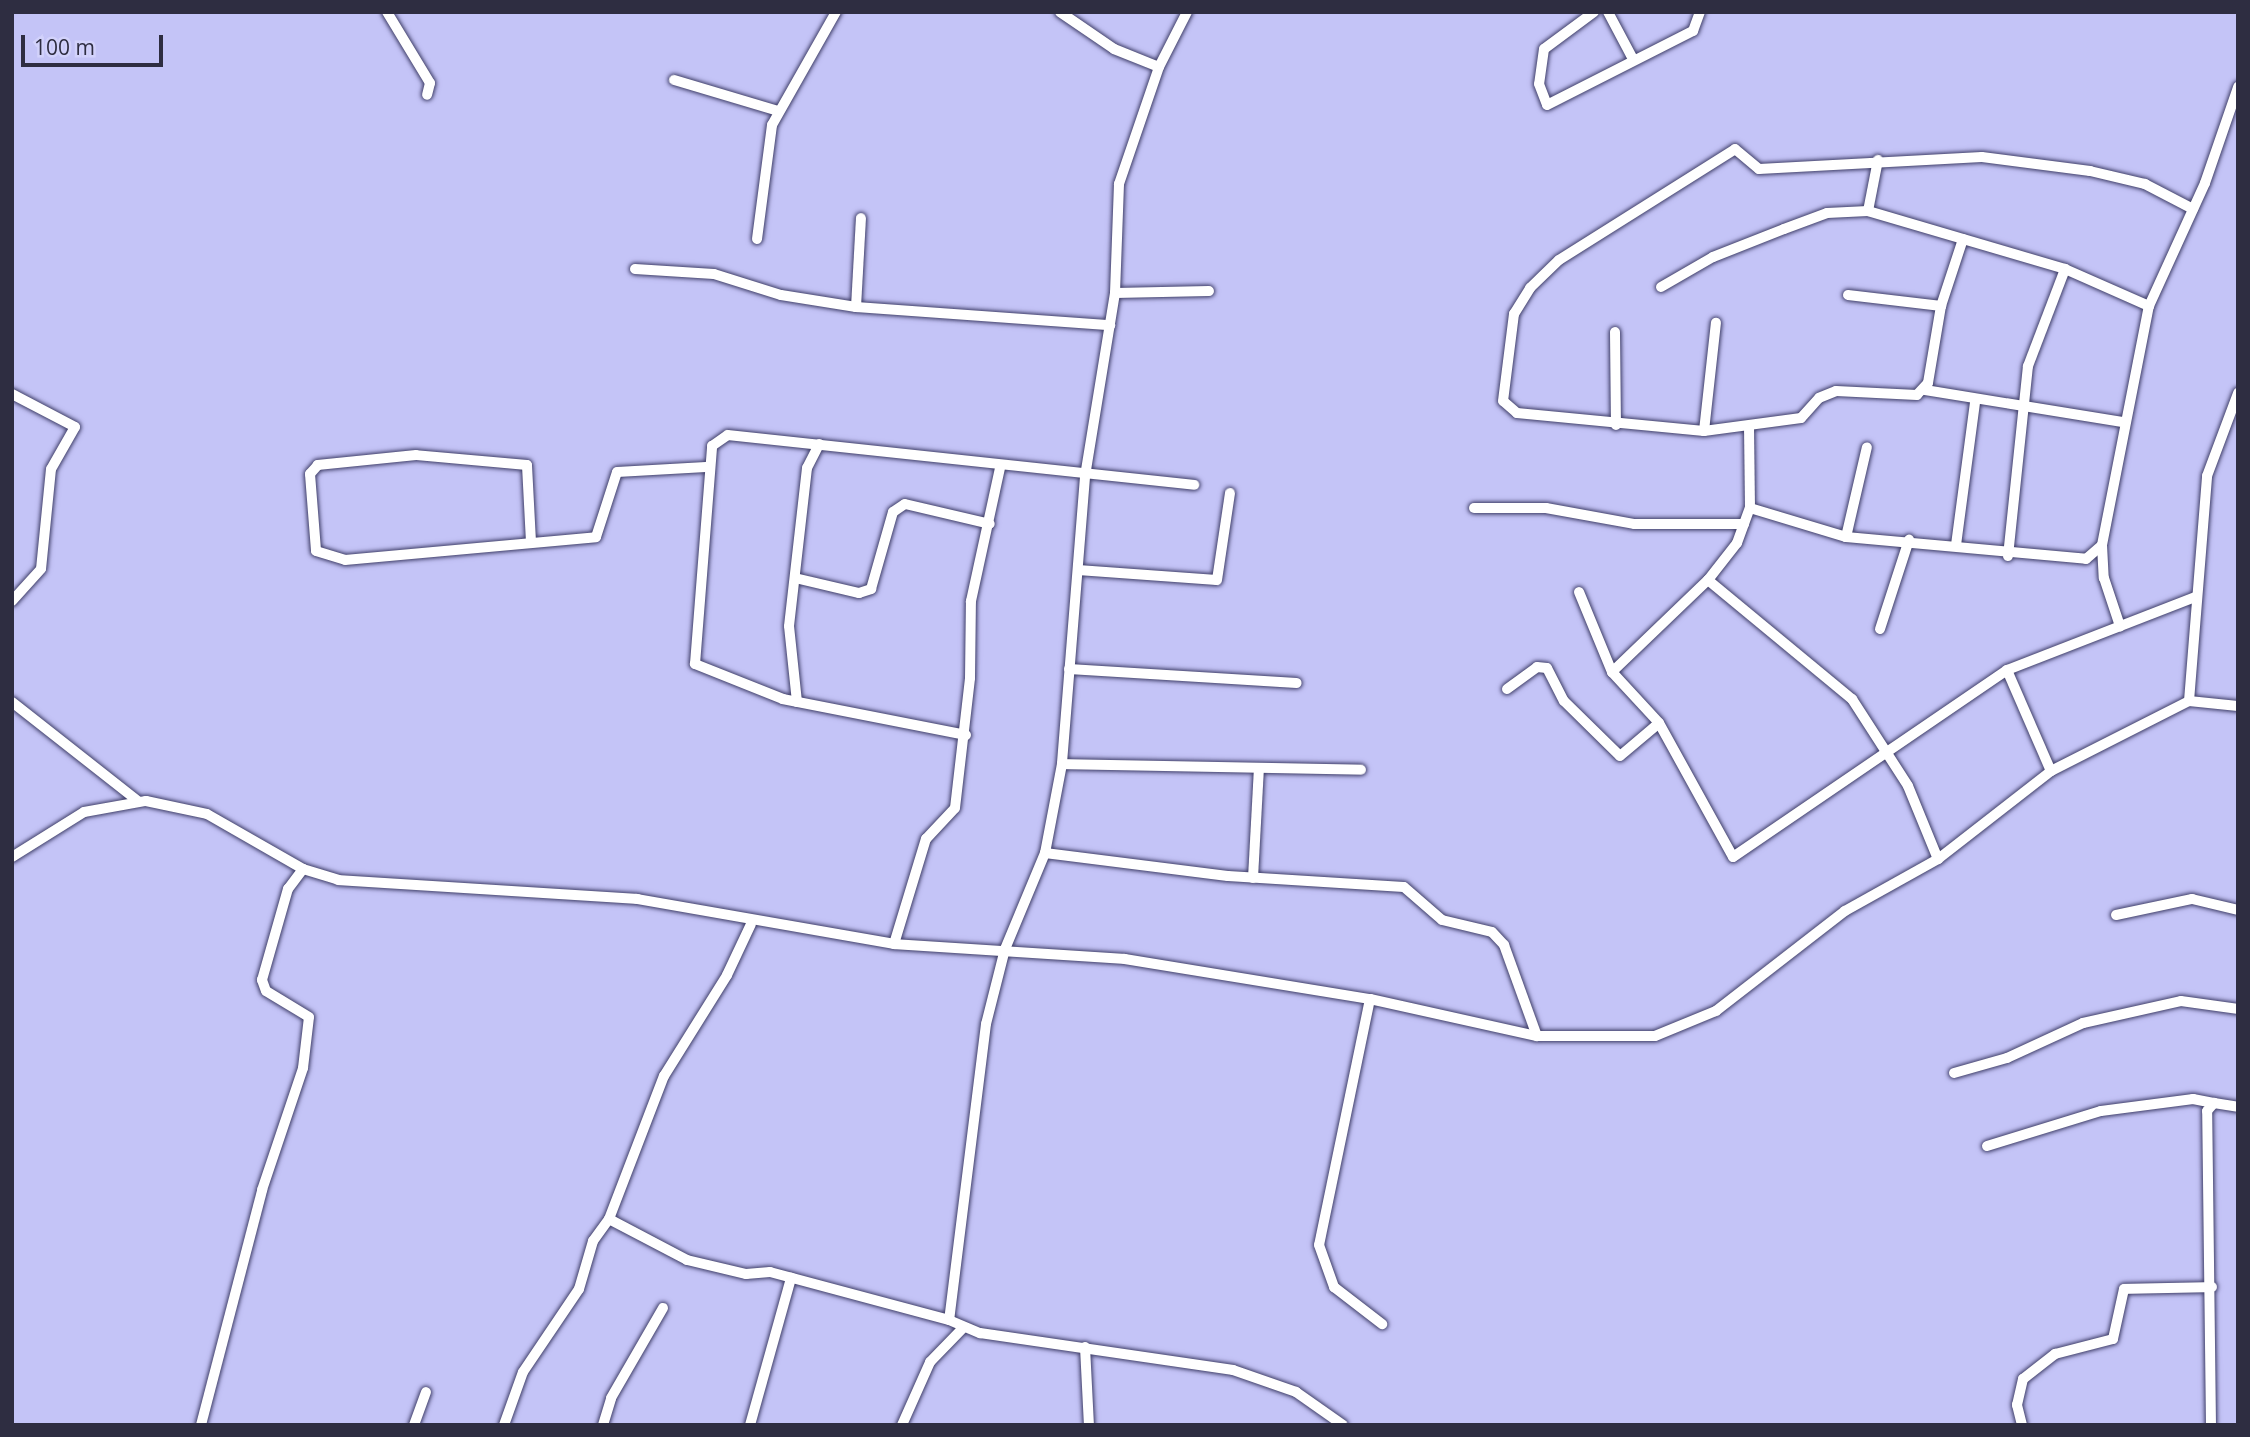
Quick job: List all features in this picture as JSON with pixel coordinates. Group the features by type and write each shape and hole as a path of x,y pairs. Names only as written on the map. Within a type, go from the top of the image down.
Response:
{"street":[{"path":"387,12 430,83 428,95"},
{"path":"757,239 764,163 778,111 836,12"},
{"path":"1060,12 1114,49 1159,66"},
{"path":"949,1320 986,1024 1005,949 1045,853 1062,764 1085,477 1115,293 1119,184 1159,66 1187,12"},
{"path":"1594,12 1544,49 1539,84 1547,104 1693,31 1700,12"},
{"path":"1608,12 1633,59"},
{"path":"674,80 778,111"},
{"path":"2120,626 2106,588 2102,545 2122,422 2149,306 2193,209 2238,87"},
{"path":"2122,422 2028,405 1975,402 1925,390 1908,397 1836,391 1819,398 1801,418 1749,428 1704,431 1616,425 1517,413 1503,401 1514,314 1530,288 1559,260 1728,152 1739,151 1759,169 1878,160 1982,158 2106,173 2193,209"},
{"path":"1868,211 1878,160"},
{"path":"1661,287 1713,257 1827,213 1868,211 2065,269 2149,306"},
{"path":"856,307 861,218"},
{"path":"1925,390 1941,306 1963,239"},
{"path":"635,268 714,274 780,295 856,307 1111,325"},
{"path":"2008,556 2028,405 2028,366 2065,269"},
{"path":"1115,293 1209,291"},
{"path":"1848,295 1941,306"},
{"path":"1704,431 1716,323"},
{"path":"1615,332 1616,425"},
{"path":"2189,701 2195,597 2207,476 2238,393"},
{"path":"12,394 75,427 51,469 41,569 12,601"},
{"path":"1956,544 1975,402"},
{"path":"1612,672 1708,580 1744,524 1750,508 1749,428"},
{"path":"965,734 797,702 695,664 706,467 712,446 728,435 1000,468 1194,485"},
{"path":"797,702 789,653 794,578 807,468 819,444"},
{"path":"1846,537 1867,447"},
{"path":"531,542 527,466 416,455 318,465 310,474 316,551 330,559 531,542 601,535 608,484 617,472 706,467"},
{"path":"894,944 926,839 955,808 965,734 971,601 990,524 1000,468"},
{"path":"1079,570 1217,580 1230,493"},
{"path":"794,578 859,593 870,589 893,512 905,504 990,524"},
{"path":"1474,508 1546,508 1583,520 1634,524 1744,524"},
{"path":"1750,508 1846,537 1956,544 2008,556 2086,559 2102,545"},
{"path":"1880,629 1909,540"},
{"path":"1708,580 1852,699 1886,749 1938,859"},
{"path":"1579,592 1612,672 1659,723 1733,858 1886,749 2007,670 2195,597"},
{"path":"1507,689 1537,667 1547,668 1564,701 1620,756 1659,723"},
{"path":"1069,669 1297,683"},
{"path":"2007,670 2051,771"},
{"path":"12,857 63,821 101,806 138,801 206,814 303,869 372,885 636,899 751,924 894,944 1005,949 1125,959 1370,999 1537,1036 1655,1037 1716,1011 1845,911 1938,859 2051,771 2189,701 2238,706"},
{"path":"12,702 138,801"},
{"path":"1062,764 1361,770"},
{"path":"1253,878 1259,768"},
{"path":"1045,853 1253,878 1394,885 1443,920 1492,932 1515,962 1537,1036"},
{"path":"201,1425 262,1190 303,1068 309,1017 266,991 262,980 288,890 303,869"},
{"path":"2116,915 2192,899 2238,910"},
{"path":"503,1425 523,1372 579,1289 593,1241 609,1219 664,1076 721,987 751,924"},
{"path":"1370,999 1319,1245 1334,1287 1382,1324"},
{"path":"1954,1073 2007,1058 2082,1023 2181,1001 2238,1009"},
{"path":"1987,1146 2112,1109 2193,1099 2238,1107"},
{"path":"2211,1425 2212,1287 2207,1111 2214,1102"},
{"path":"609,1219 687,1260 792,1278 949,1320 962,1329 1233,1370 1296,1392 1343,1425"},
{"path":"750,1425 792,1278"},
{"path":"2022,1425 2017,1405 2023,1379 2055,1354 2113,1339 2124,1289 2212,1287"},
{"path":"603,1425 611,1398 663,1308"},
{"path":"902,1425 930,1362 962,1329"},
{"path":"1085,1347 1089,1425"},
{"path":"414,1425 426,1392"}]}
